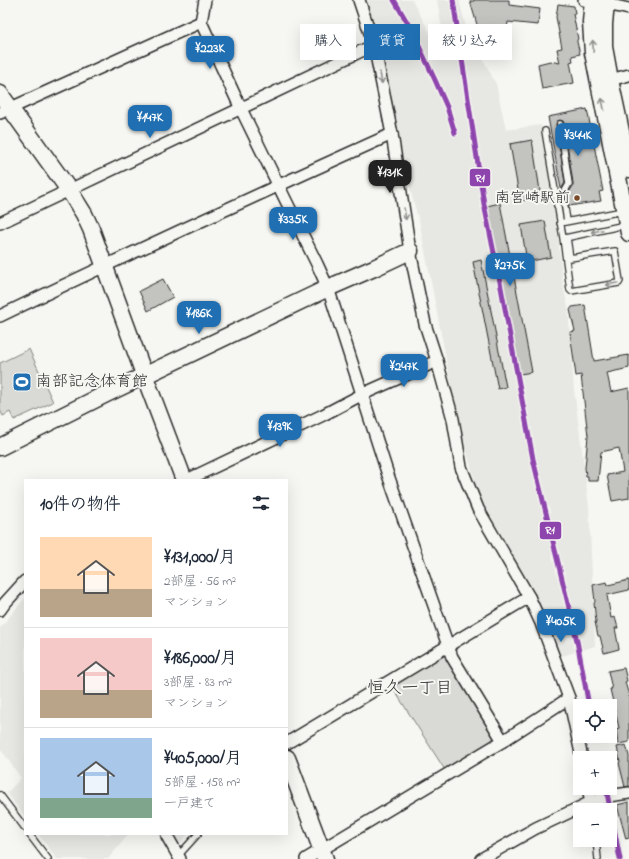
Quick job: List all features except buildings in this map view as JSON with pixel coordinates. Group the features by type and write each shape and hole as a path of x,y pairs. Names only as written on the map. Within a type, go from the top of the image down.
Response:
{"street":[{"path":"204,0 201,22 328,288 388,475 452,657 503,741"},
{"path":"359,0 367,24"},
{"path":"629,9 597,1 592,22 593,52 605,82 629,169"},
{"path":"5,111 201,22"},
{"path":"0,223 364,50"},
{"path":"377,60 392,134 410,250 425,324 453,419 461,467 478,509 529,597 541,623 569,698 580,751"},
{"path":"605,82 629,75"},
{"path":"605,82 628,221"},
{"path":"0,94 5,111 69,190 92,229 144,377 186,479"},
{"path":"0,316 104,265 392,134"},
{"path":"0,447 106,394 410,250"},
{"path":"188,479 323,415 363,394 437,361"},
{"path":"2,604 24,582"},
{"path":"288,742 529,597"},
{"path":"306,859 323,854 569,698"},
{"path":"288,761 323,854"},
{"path":"597,803 608,796 629,793"},
{"path":"481,859 536,828 573,813"},
{"path":"167,836 178,858"}],"lane":[{"path":"557,205 569,184 560,124"},
{"path":"545,131 560,223 565,238 570,258 615,251 620,281 619,283 571,291 565,238"},
{"path":"563,195 567,221"},
{"path":"560,223 567,221 628,221"},
{"path":"565,238 628,221"},
{"path":"0,795 24,827"},
{"path":"30,835 48,859"},
{"path":"178,858 197,835"},
{"path":"597,847 598,859"}],"shaded area":[{"path":"365,0 412,0 428,29 428,60 483,60 496,84 506,130 541,125 556,217 563,286 568,307 574,390 589,507 595,646 559,657 545,618 484,506 478,492 458,421 420,225 399,149 380,60 420,60 420,24 371,24"},
{"path":"437,0 459,0 465,24 441,24"},
{"name":"南部記念体育館","path":"29,349 53,402 14,420 10,412 3,416 0,410 0,363"},
{"path":"24,599 24,816 7,793 21,778 0,748 0,628"},
{"path":"441,655 446,655 495,735 492,740 445,770 391,685"},
{"path":"39,835 128,835 108,859 57,859"},
{"path":"159,835 187,835 171,854"}],"transit line":[{"name":"R1","path":"394,0 410,27 435,80 447,107 455,133"},
{"name":"R1","path":"453,0 484,204 533,459 577,641 588,699"},
{"name":"R1","path":"607,795 620,859"}],"place":[{"name":"南宮崎駅前","path":"577,198"},
{"name":"南部記念体育館","path":"22,382"}],"district":[{"name":"恒久一丁目","path":"410,688"}]}
